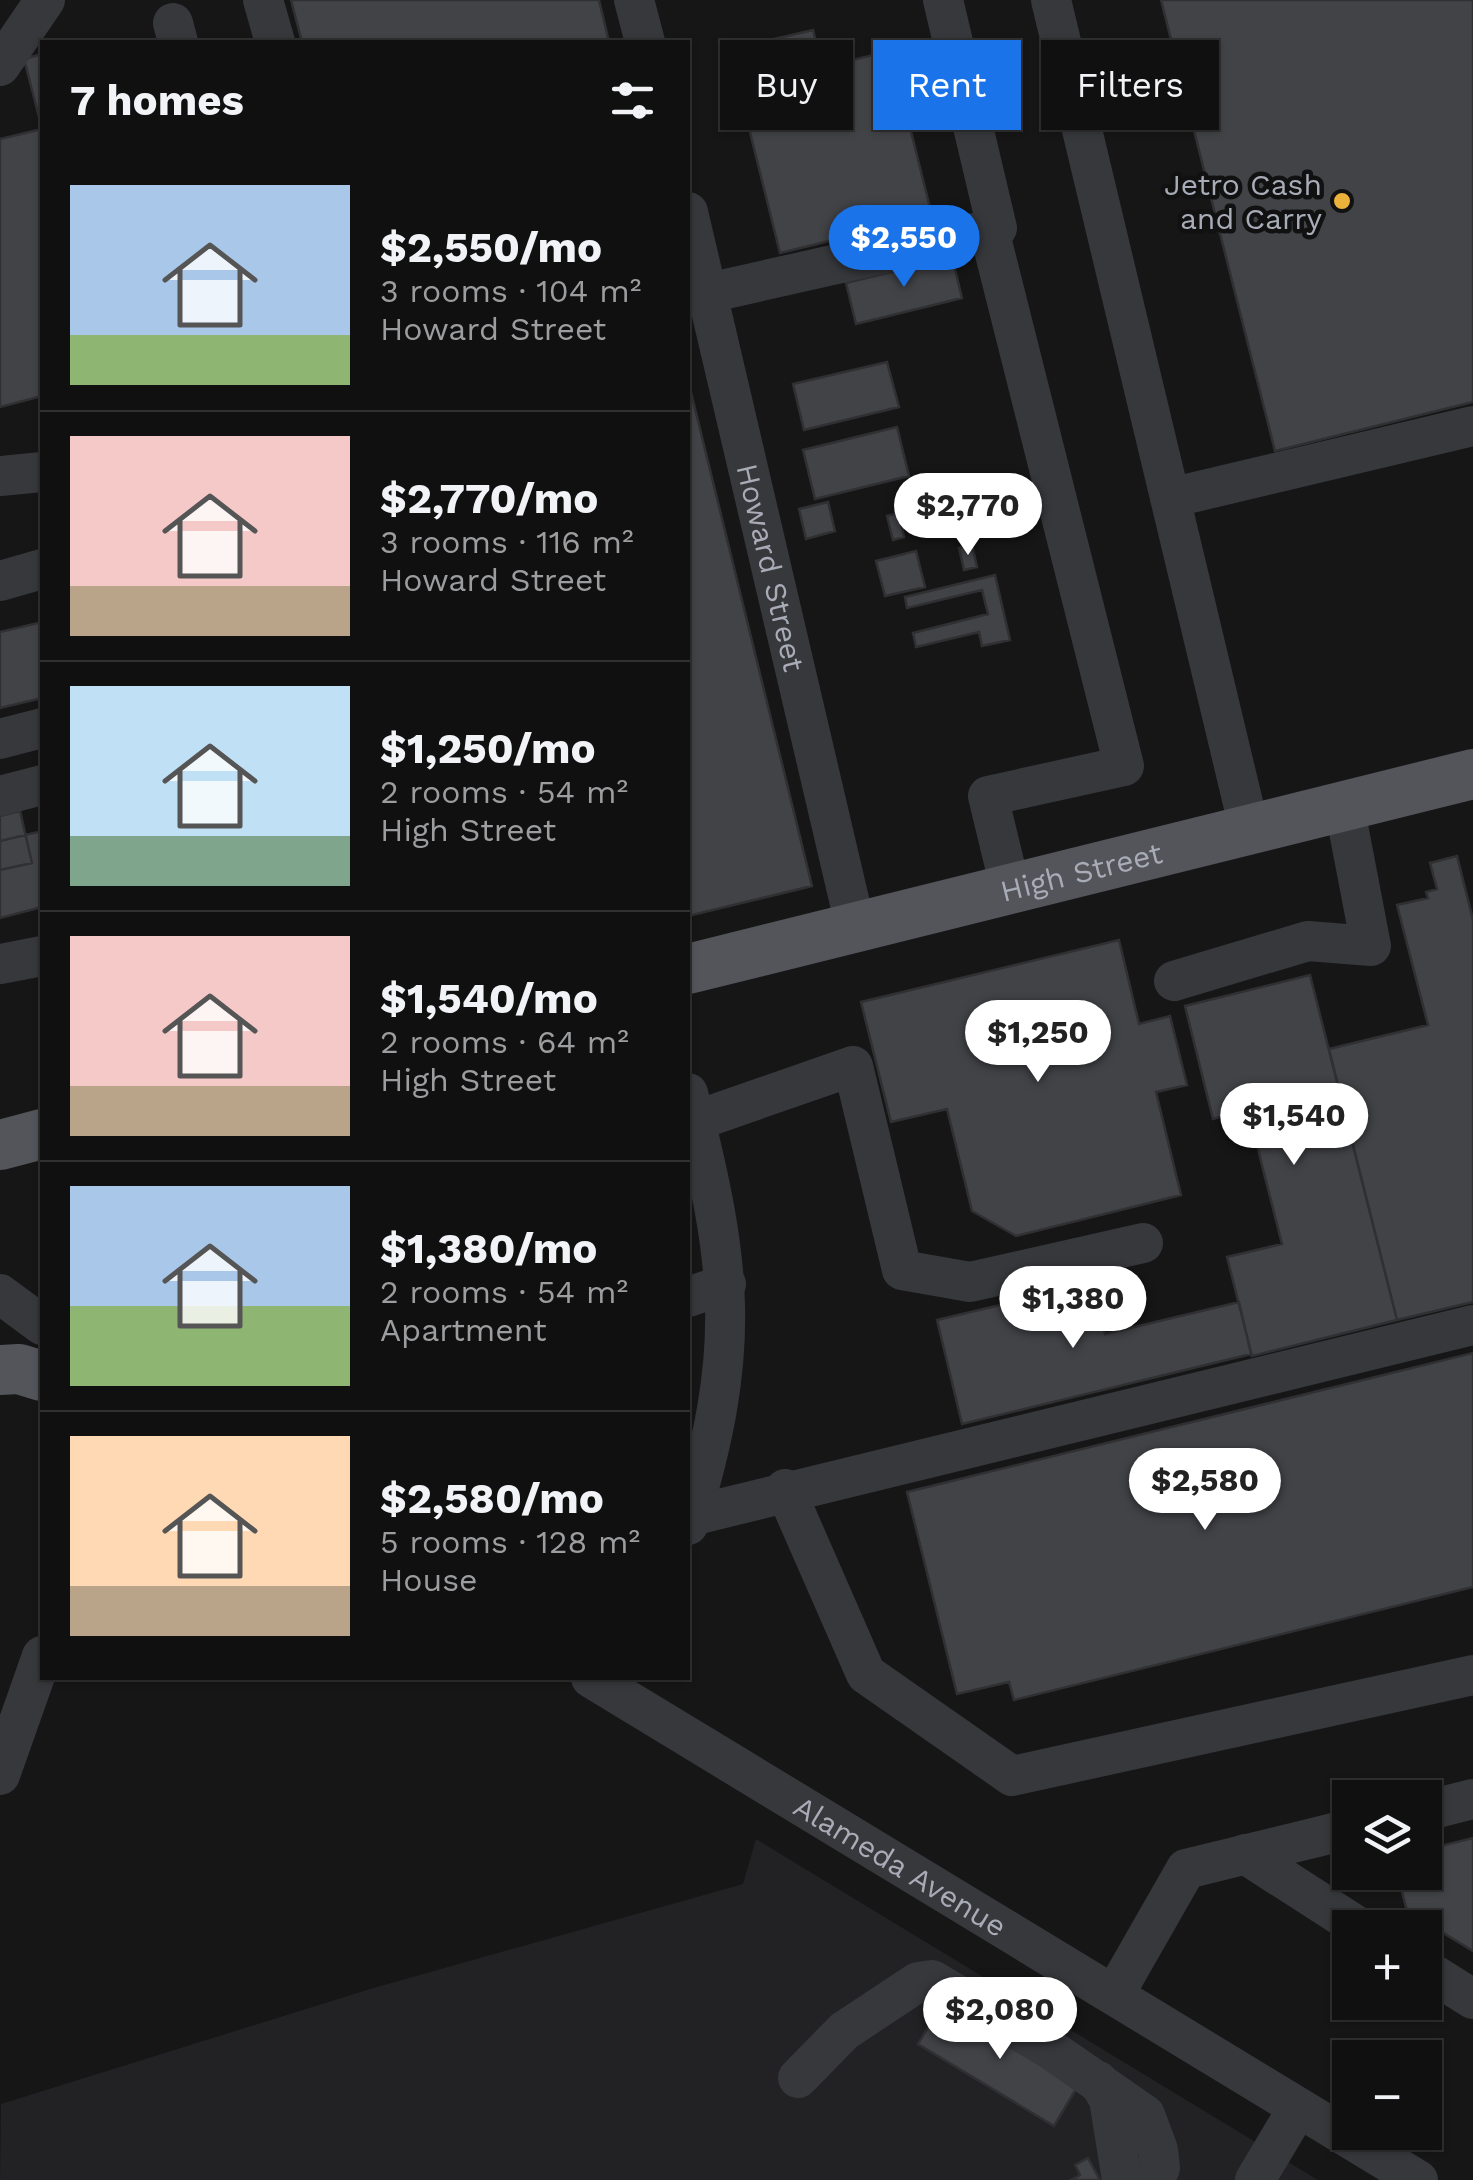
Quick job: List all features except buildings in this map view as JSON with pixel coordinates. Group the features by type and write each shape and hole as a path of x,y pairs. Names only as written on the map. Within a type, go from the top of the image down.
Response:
{"main road":[{"name":"High Street","path":"690,968 856,924 1473,774"},
{"path":"0,1145 40,1135"},
{"path":"0,1370 20,1369 40,1375"}],"street":[{"path":"0,66 45,0"},
{"path":"262,0 274,40"},
{"path":"634,0 644,40"},
{"path":"708,293 997,228 943,0"},
{"path":"1052,0 1249,828"},
{"name":"Howard Street","path":"690,220 856,924"},
{"path":"989,230 1124,766 988,796 1010,887"},
{"path":"1170,498 1473,426"},
{"path":"0,476 40,472"},
{"path":"0,581 40,571"},
{"path":"0,739 40,729"},
{"path":"0,796 40,786"},
{"path":"1174,981 1308,941 1371,946 1344,805"},
{"path":"0,964 40,956"},
{"path":"690,1512 700,1434 726,1353 726,1284 716,1202 693,1128 854,1066 902,1270 970,1282 1142,1243"},
{"path":"690,1295 726,1284"},
{"path":"0,1294 40,1324"},
{"path":"690,1520 786,1490 1473,1325"},
{"path":"786,1490 866,1674 1012,1776 1473,1675"},
{"path":"0,1775 40,1662"},
{"name":"Alameda Avenue","path":"599,1680 637,1689 1114,1995 1418,2180"},
{"path":"1442,1806 1473,1799"},
{"path":"1114,1995 1186,1869 1332,1833"},
{"path":"1245,1854 1332,1910"},
{"path":"798,2078 844,2031 918,1982 932,1980 1098,2081 1145,2115 1158,2150 1160,2168 1154,2180"},
{"path":"1442,1980 1473,2000"},
{"path":"1098,2081 1109,2099 1122,2180"},
{"path":"1255,2180 1298,2108"}],"shaded area":[{"path":"756,1839 1318,2180 0,2180 1,2104 370,1989 743,1884"}],"place":[{"name":"Jetro Cash and Carry","path":"1342,201"}]}
